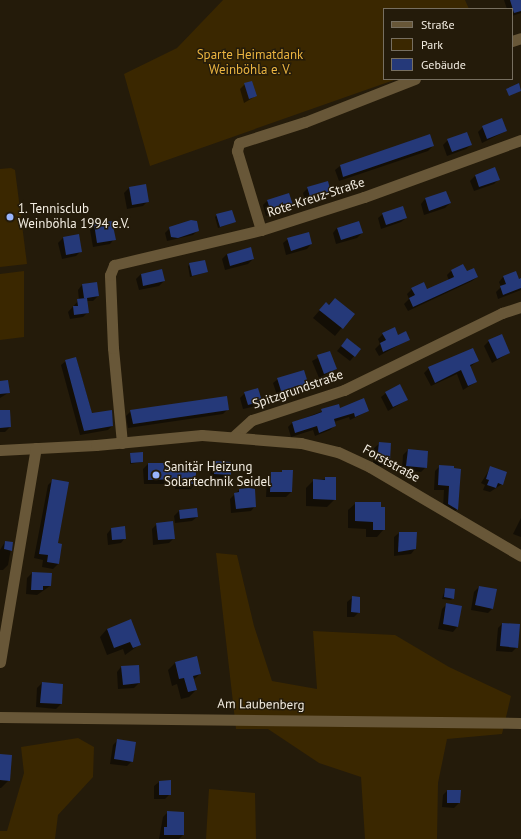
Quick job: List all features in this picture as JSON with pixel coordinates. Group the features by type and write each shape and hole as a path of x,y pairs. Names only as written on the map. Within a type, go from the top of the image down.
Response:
{"street":[{"path":"261,230 237,151 239,143 305,122 412,80"},
{"name":"Rote-Kreuz-Straße","path":"122,443 113,348 110,275 114,265 261,230 364,197 521,140"},
{"name":"Spitzgrundstraße","path":"234,436 252,420 344,390 502,313 521,307"},
{"path":"0,450 122,443 202,435 234,436"},
{"name":"Forststraße","path":"234,436 301,442 338,452 370,467 521,556"},
{"path":"0,662 36,448"},
{"name":"Am Laubenberg","path":"0,716 521,723"}],"green space":[{"name":"Sparte Heimatdank Weinböhla e. V.","path":"223,0 465,0 469,8 383,8 383,80 394,80 150,166 124,74 177,48"},
{"name":"1. Tennisclub Weinböhla 1994 e.V.","path":"11,168 15,170 27,264 0,267 0,169"},
{"path":"24,271 24,337 0,340 0,274"},
{"path":"216,553 237,555 254,626 272,681 317,689 313,631 395,635 449,667 511,696 502,734 447,739 438,783 437,839 365,839 361,777 319,763 268,729 236,729"},
{"path":"78,738 94,747 93,777 58,815 55,839 0,839 0,831 7,831 24,773 21,747"},
{"path":"209,789 255,793 256,839 206,839"}],"building":[{"path":"510,0 521,0 521,11 514,13"},
{"path":"252,81 257,96 249,99 244,83"},
{"path":"519,83 521,91 509,96 506,89"},
{"path":"502,118 507,131 487,139 482,126"},
{"path":"467,132 472,145 452,152 447,139"},
{"path":"430,134 434,146 343,177 340,165"},
{"path":"495,167 500,180 479,187 475,175"},
{"path":"328,181 331,193 311,200 307,187"},
{"path":"146,184 149,202 132,205 129,187"},
{"path":"446,191 451,203 429,211 425,198"},
{"path":"289,193 293,205 271,212 267,200"},
{"path":"403,206 407,218 386,225 382,213"},
{"path":"232,210 236,222 220,227 216,214"},
{"path":"191,220 197,221 199,231 178,238 171,237 169,227"},
{"path":"112,221 116,240 97,243 94,224"},
{"path":"359,221 363,233 341,240 337,228"},
{"path":"309,232 312,244 291,251 287,238"},
{"path":"79,234 82,252 66,255 63,237"},
{"path":"251,247 254,259 230,266 227,254"},
{"path":"205,260 208,272 192,276 189,263"},
{"path":"463,264 467,271 474,268 478,277 413,307 409,298 415,295 411,288 424,282 427,289 454,277 451,270"},
{"path":"162,269 165,281 143,286 141,274"},
{"path":"516,271 519,279 521,278 521,288 503,295 500,286 506,284 503,276"},
{"path":"97,282 99,296 87,298 89,313 74,315 73,306 78,306 77,299 86,298 84,298 82,284"},
{"path":"335,298 355,314 343,329 319,310 326,302 329,305"},
{"path":"395,327 398,335 406,331 410,340 383,352 380,343 386,340 382,333"},
{"path":"502,334 510,353 497,359 488,340"},
{"path":"347,338 361,349 355,357 341,346"},
{"path":"473,348 479,361 470,365 477,382 468,386 461,370 435,383 428,367"},
{"path":"330,351 337,369 324,374 317,355"},
{"path":"76,357 92,413 112,410 113,426 84,431 65,360"},
{"path":"304,370 309,386 282,394 277,378"},
{"path":"8,380 10,393 0,394 0,381"},
{"path":"400,384 408,400 393,407 385,392"},
{"path":"258,388 262,401 248,405 244,392"},
{"path":"227,396 229,410 133,424 130,410"},
{"path":"364,398 369,411 355,417 354,413 334,419 336,426 319,433 317,426 295,433 292,422 322,412 321,409 339,404 340,408"},
{"path":"0,410 10,410 11,427 0,428"},
{"path":"379,442 391,443 390,461 377,460"},
{"path":"408,449 428,451 427,468 406,466"},
{"path":"143,452 143,462 131,463 130,453"},
{"path":"215,461 231,462 231,475 214,474"},
{"path":"148,463 164,463 164,468 196,468 196,484 180,484 180,479 148,480"},
{"path":"439,465 454,466 454,468 461,469 458,510 448,504 449,486 438,485"},
{"path":"490,466 507,472 503,485 498,483 496,488 487,485 489,480 486,479"},
{"path":"282,470 293,470 292,492 270,492 271,472 282,472"},
{"path":"325,477 336,477 336,500 313,499 313,479 325,480"},
{"path":"52,479 69,482 58,543 62,544 59,564 47,562 48,555 39,554"},
{"path":"239,489 255,489 256,507 236,509 234,493 239,492"},
{"path":"355,502 381,502 381,507 385,507 385,530 373,530 373,522 355,521"},
{"path":"197,508 198,517 180,519 179,510"},
{"path":"173,521 175,539 158,540 156,523"},
{"path":"125,526 126,539 112,540 111,528"},
{"path":"399,532 417,532 416,549 398,552"},
{"path":"5,541 13,542 12,551 4,549"},
{"path":"32,572 52,573 51,586 43,586 43,590 31,590"},
{"path":"479,586 497,589 493,609 475,605"},
{"path":"445,588 455,589 454,599 444,597"},
{"path":"352,596 360,597 360,613 351,612"},
{"path":"446,603 462,606 458,627 443,624"},
{"path":"131,619 141,645 133,648 130,642 114,648 107,629"},
{"path":"502,623 520,624 518,648 500,646"},
{"path":"197,656 201,674 193,676 197,690 188,692 184,678 179,679 175,662"},
{"path":"139,665 140,683 123,685 121,666"},
{"path":"42,682 63,684 62,704 40,703"},
{"path":"117,739 136,742 133,762 114,759"},
{"path":"0,754 12,755 10,781 0,780"},
{"path":"171,780 171,795 159,795 159,781"},
{"path":"447,790 461,790 460,803 447,803"},
{"path":"167,811 184,812 184,835 164,835 164,827 167,827"}],"place":[{"name":"1. Tennisclub Weinböhla 1994 e.V.","path":"10,217"},
{"name":"Sanitär Heizung Solartechnik Seidel","path":"156,475"}]}
